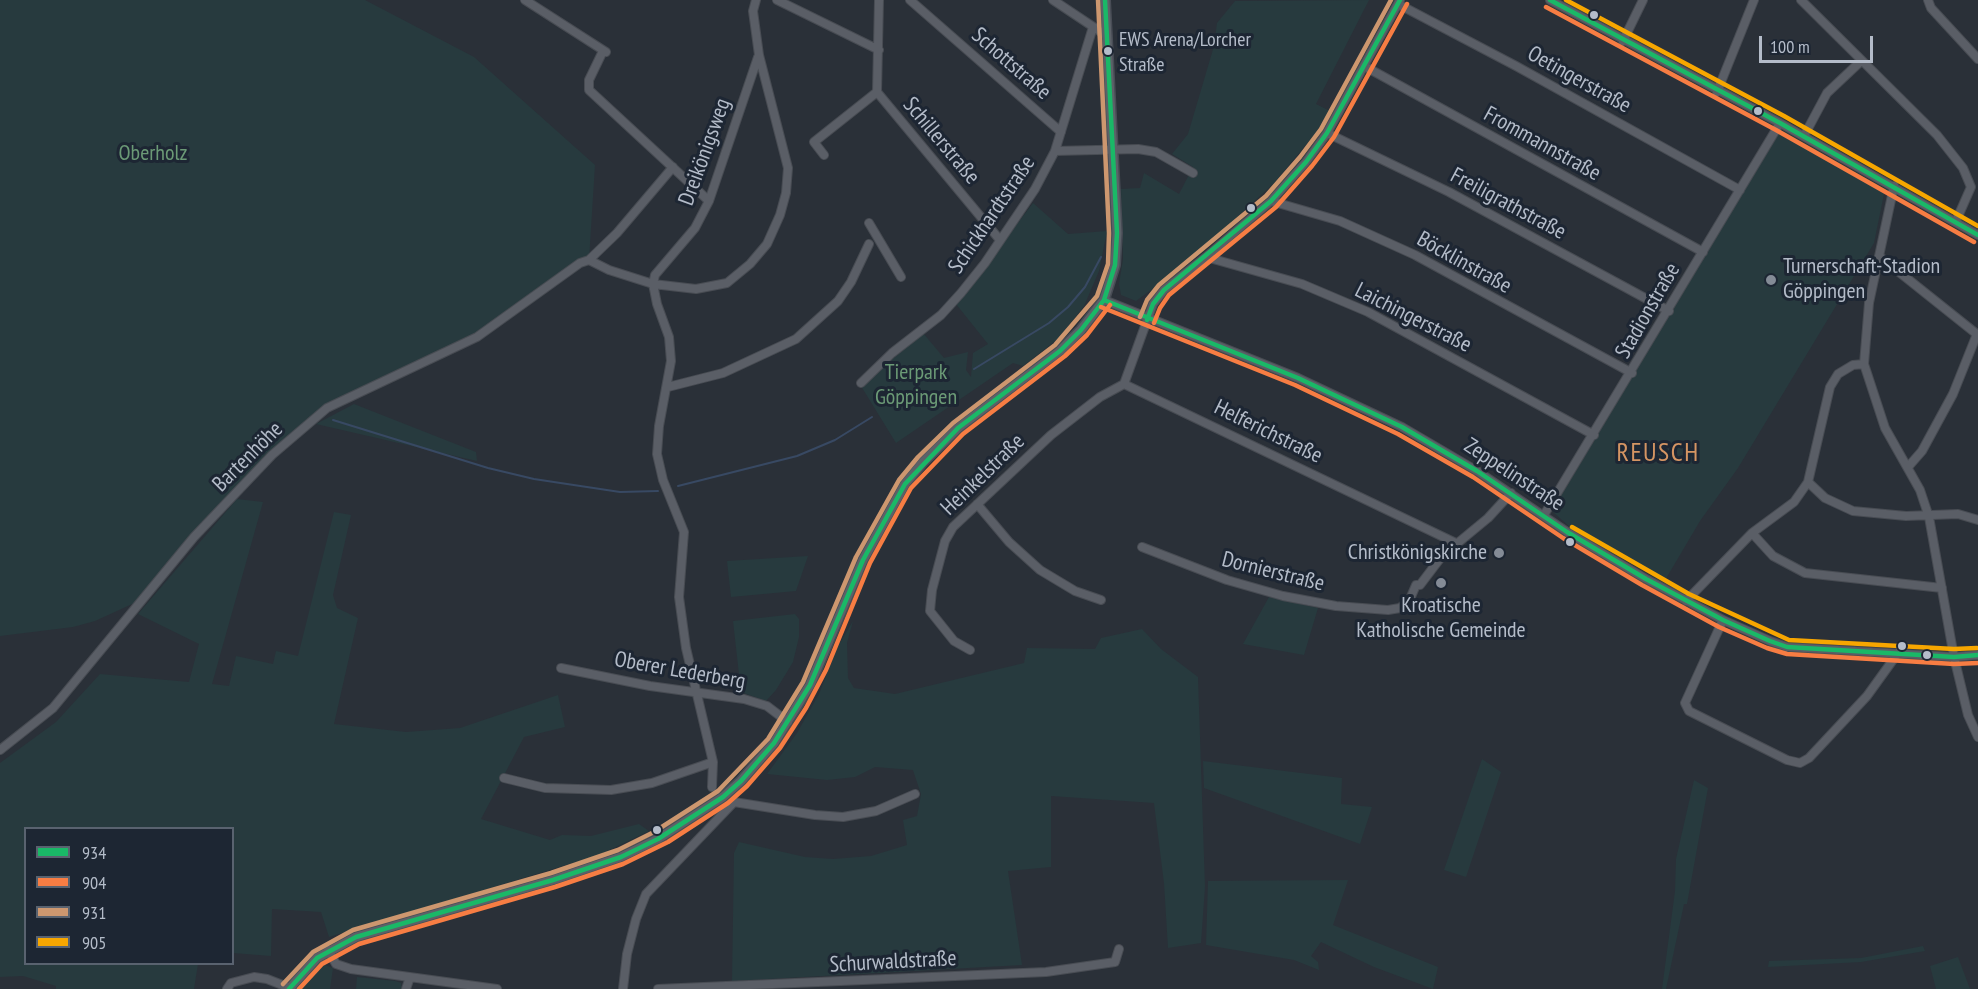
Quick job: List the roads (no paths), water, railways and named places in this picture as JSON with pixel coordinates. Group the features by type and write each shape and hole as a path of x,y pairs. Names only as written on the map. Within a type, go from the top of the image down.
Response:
{"main road":[{"path":"290,988 305,968 328,950 356,937 553,880 640,848 676,829 723,797 741,781 788,722 819,667 863,560 905,484 923,462 958,428 1060,351 1081,330 1104,300 1115,266 1117,233 1105,0"}],"street":[{"path":"525,0 605,52 588,80 589,90 710,201"},
{"path":"585,261 653,284 696,289 727,283 750,264 767,244 786,193 788,168 759,55 753,11 756,0"},
{"path":"777,0 879,50"},
{"name":"Schillerstraße","path":"879,0 878,92 1000,240"},
{"name":"Schottstraße","path":"910,0 1061,132"},
{"path":"1053,0 1107,36"},
{"path":"1550,0 1717,92 1804,136 1978,235"},
{"path":"1623,40 1643,0"},
{"path":"1717,92 1754,0"},
{"path":"1801,0 1937,135 1963,168 1971,187 1956,221"},
{"path":"1922,0 1978,59"},
{"path":"1928,0 1931,9"},
{"path":"1124,384 1147,320 1164,290 1271,201 1327,133 1399,2"},
{"name":"Oetingerstraße","path":"1399,2 1740,190"},
{"name":"Schickhardtstraße","path":"861,383 892,353 941,315 986,263 1035,189 1055,151 1093,27"},
{"name":"Dreikönigsweg","path":"653,284 656,275 695,228 710,201 759,55"},
{"path":"1804,136 1827,93 1861,62"},
{"name":"Frommannstraße","path":"1365,66 1703,252"},
{"name":"Schillerstraße","path":"824,155 814,142 878,92"},
{"name":"Stadionstraße","path":"1544,515 1632,374 1780,123"},
{"name":"Freiligrathstraße","path":"1327,133 1449,192 1669,310"},
{"path":"1055,151 1156,152 1193,173"},
{"name":"Bartenhöhe","path":"0,750 53,708 194,537 272,455 327,408 477,337 585,261 617,233 673,166"},
{"path":"1894,186 1869,303 1864,364 1886,428 1908,467 1929,517 1953,657 1968,715 1978,737"},
{"name":"Böcklinstraße","path":"1271,201 1340,221 1415,255 1632,374"},
{"path":"869,223 901,277"},
{"path":"668,387 723,374 796,339 838,301 851,282 869,244"},
{"path":"1879,256 1977,334 1953,394 1922,451 1908,467"},
{"name":"Laichingerstraße","path":"1206,257 1302,284 1368,312 1594,435"},
{"path":"653,284 657,304 669,337 668,387 659,426 657,454 663,480 684,532 679,597 696,691 713,762 712,787"},
{"name":"Zeppelinstraße","path":"1104,300 1147,320 1337,394 1402,427 1511,493 1567,532 1686,601 1723,620 1787,647 1953,657 1978,655"},
{"path":"1686,601 1752,533 1794,502 1808,482 1830,387 1838,374 1853,365 1864,364"},
{"name":"Heinkelstraße","path":"970,650 954,640 930,610 932,590 945,541 953,527 1051,435 1100,397 1124,384"},
{"name":"Helferichstraße","path":"1124,384 1458,544"},
{"path":"1808,482 1825,498 1853,511 1929,517 1958,514 1978,520"},
{"path":"1458,544 1511,493"},
{"path":"977,504 1009,542 1040,570 1075,591 1101,600"},
{"path":"1752,533 1773,556 1805,573 1941,588"},
{"name":"Dornierstraße","path":"1142,547 1227,580 1283,596 1336,606 1388,610 1400,608 1410,599 1416,585 1420,585 1442,556 1458,544"},
{"path":"1723,620 1686,703 1689,711 1787,760 1800,763 1809,758 1867,696 1898,653"},
{"name":"Oberer Lederberg","path":"561,668 650,686 718,693 767,705 788,722"},
{"path":"504,778 545,788 611,790 652,783 713,762"},
{"path":"622,989 632,935 646,894 734,802 815,815 843,817 876,811 915,794"},
{"name":"Schurwaldstraße","path":"658,989 1046,972 1115,962 1119,949"},
{"path":"328,950 332,959 342,967 497,989"},
{"path":"227,989 231,983 254,977 267,979 290,988"},
{"path":"406,989 410,977"}],"waterway":[{"path":"974,369 1049,323 1068,307 1085,287 1101,257"},
{"path":"678,486 797,456 835,440 872,417"},
{"path":"333,420 488,468 534,479 620,492 658,491"}],"place":[{"name":"EWS Arena/Lorcher Straße","path":"1108,51"},
{"name":"Turnerschaft-Stadion Göppingen","path":"1771,280"},
{"name":"Christkönigskirche","path":"1499,553"},
{"name":"Kroatische Katholische Gemeinde","path":"1441,583"}],"district":[{"name":"REUSCH","path":"1658,454"}],"park label":[{"name":"Oberholz","path":"153,154"},
{"name":"Tierpark Göppingen","path":"916,386"}]}
